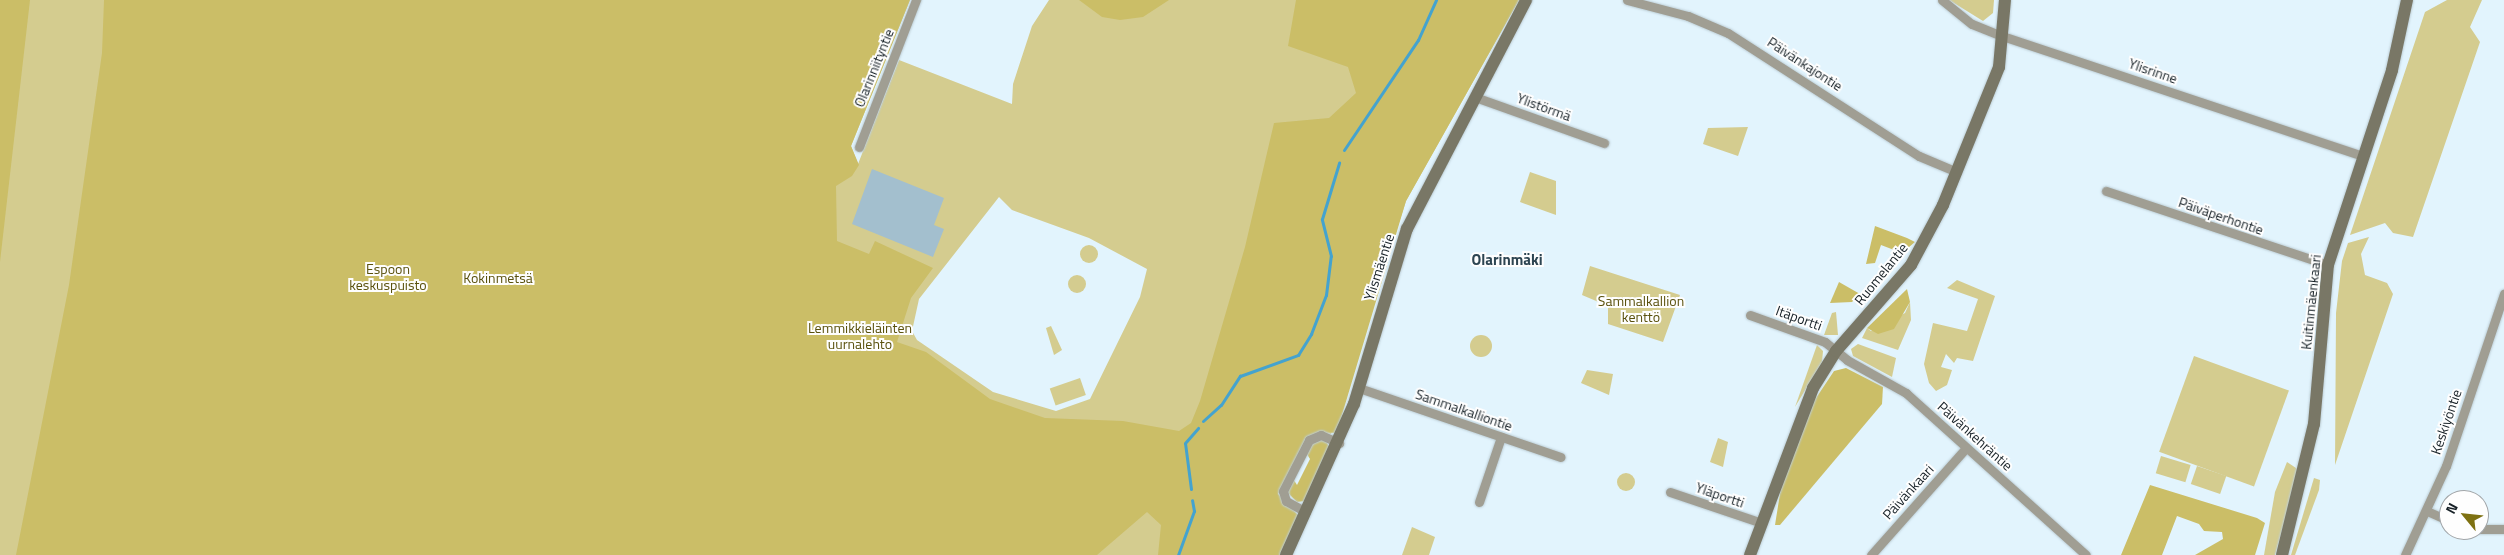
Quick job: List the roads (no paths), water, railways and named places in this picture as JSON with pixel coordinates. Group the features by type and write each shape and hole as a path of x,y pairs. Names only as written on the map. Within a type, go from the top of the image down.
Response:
{"street":[{"name":"Olarinniityntie","path":"859,147 916,0"},
{"name":"Ylismäentie","path":"1286,555 1339,443 1359,388 1407,230 1526,0"},
{"name":"Päivänkajontie","path":"1627,0 1688,16 1728,33 1919,156 1957,172"},
{"name":"Ylisrinne","path":"1942,0 1972,24 2004,37 2362,156"},
{"name":"Ruomelantie","path":"1750,555 1800,413 1836,351 1918,254 1957,172 1995,82 2004,37 2005,0"},
{"name":"Kuitinmäenkaari","path":"2282,555 2311,445 2328,265 2362,156 2392,70 2407,0"},
{"name":"Ylistörmä","path":"1475,97 1604,143"},
{"name":"Päiväperhontie","path":"2106,191 2328,265"},
{"name":"Keskiyöntie","path":"2405,555 2427,511 2504,294"},
{"name":"Itäportti","path":"1750,315 1818,338 1836,351"},
{"name":"Päivänkehräntie","path":"1836,351 1906,393 2086,555"},
{"name":"Sammalkalliontie","path":"1359,388 1560,457"},
{"path":"1306,512 1286,501 1282,491 1309,440 1318,435 1339,443"},
{"path":"1479,502 1501,437"},
{"name":"Päivänkaari","path":"1870,555 1966,448"},
{"name":"Yläportti","path":"1670,492 1762,524"},
{"path":"2427,511 2439,516"},
{"path":"2489,529 2504,529"}],"waterway":[{"path":"1344,150 1418,40 1436,0"},
{"path":"1203,421 1221,405 1240,376 1298,355 1311,334 1326,295 1331,256 1322,219 1339,163"},
{"path":"1191,489 1185,443 1198,428"},
{"path":"1178,555 1194,511 1192,500"}],"district":[{"name":"Olarinmäki","path":"1507,260"}],"park label":[{"name":"Espoon keskuspuisto","path":"388,278"},
{"name":"Kokinmetsä","path":"498,278"},
{"name":"Sammalkallion kenttö","path":"1641,310"},
{"name":"Lemmikkieläinten uurnalehto","path":"860,336"}]}
